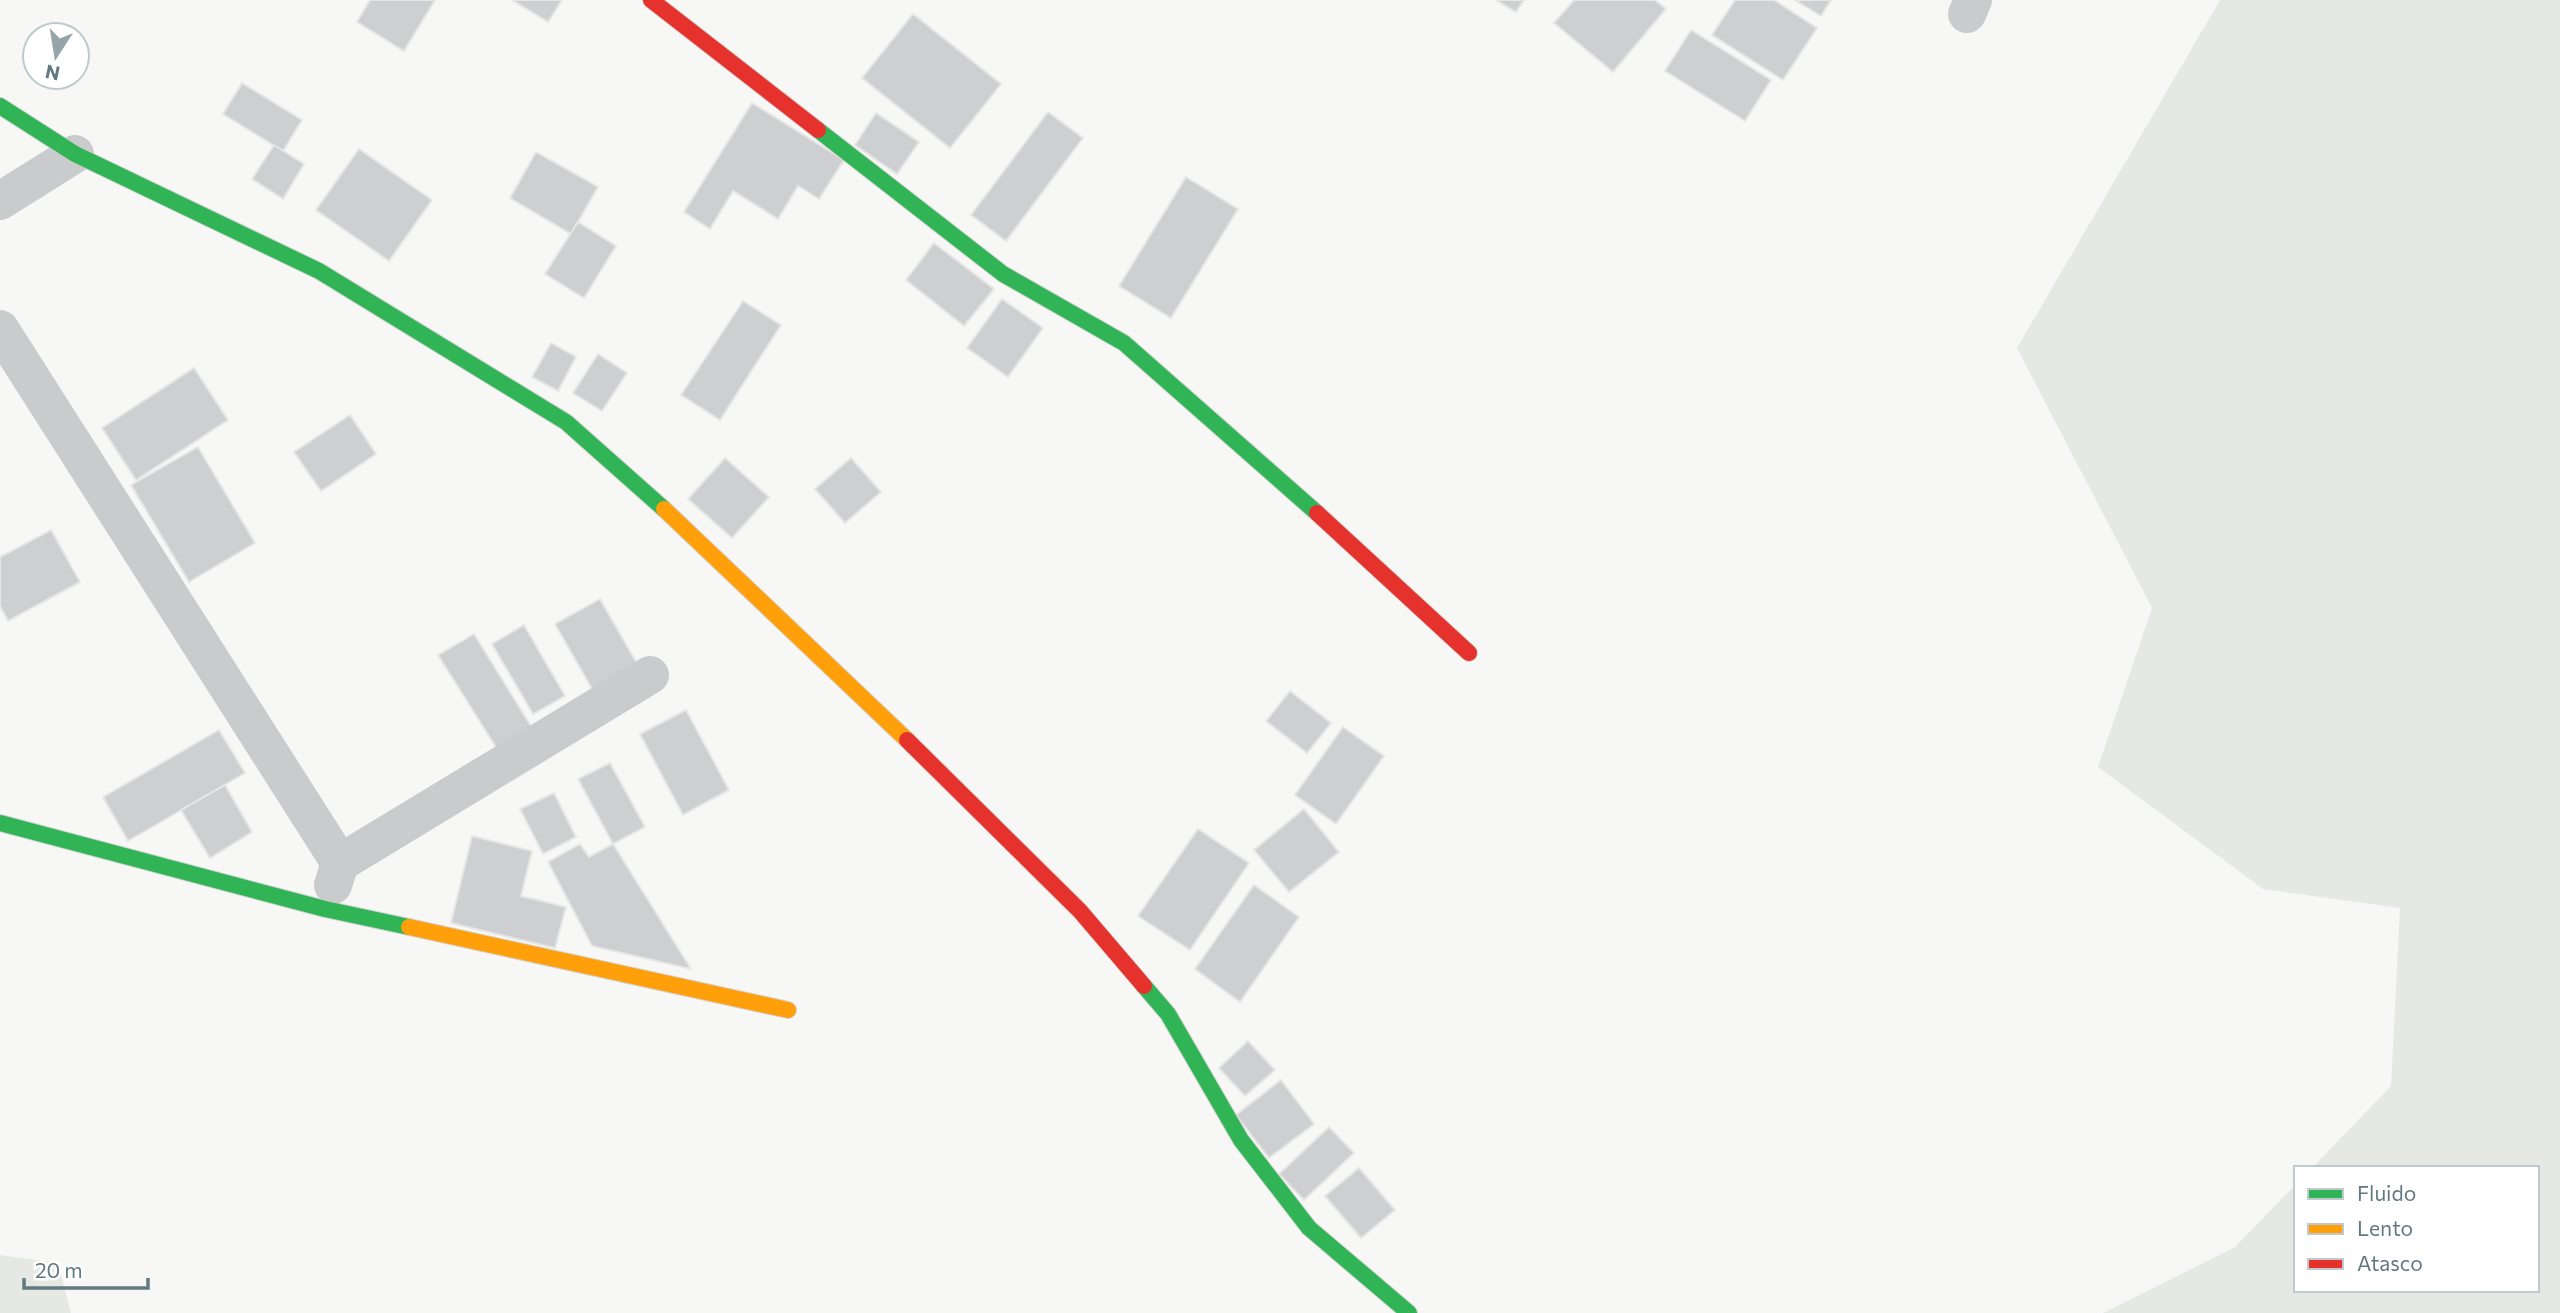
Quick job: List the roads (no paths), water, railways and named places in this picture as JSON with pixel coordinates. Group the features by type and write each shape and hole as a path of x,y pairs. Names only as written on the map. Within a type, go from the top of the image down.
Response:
{"street":[{"path":"651,0 1003,274 1124,343 1272,472 1469,653"},
{"path":"0,106 75,154 319,271 566,422 685,527 1080,911 1168,1014 1241,1140 1310,1228 1409,1313"},
{"path":"0,201 75,154"},
{"path":"0,329 340,863"},
{"path":"325,909 340,863 650,675"},
{"path":"0,823 325,909 788,1010"}]}
